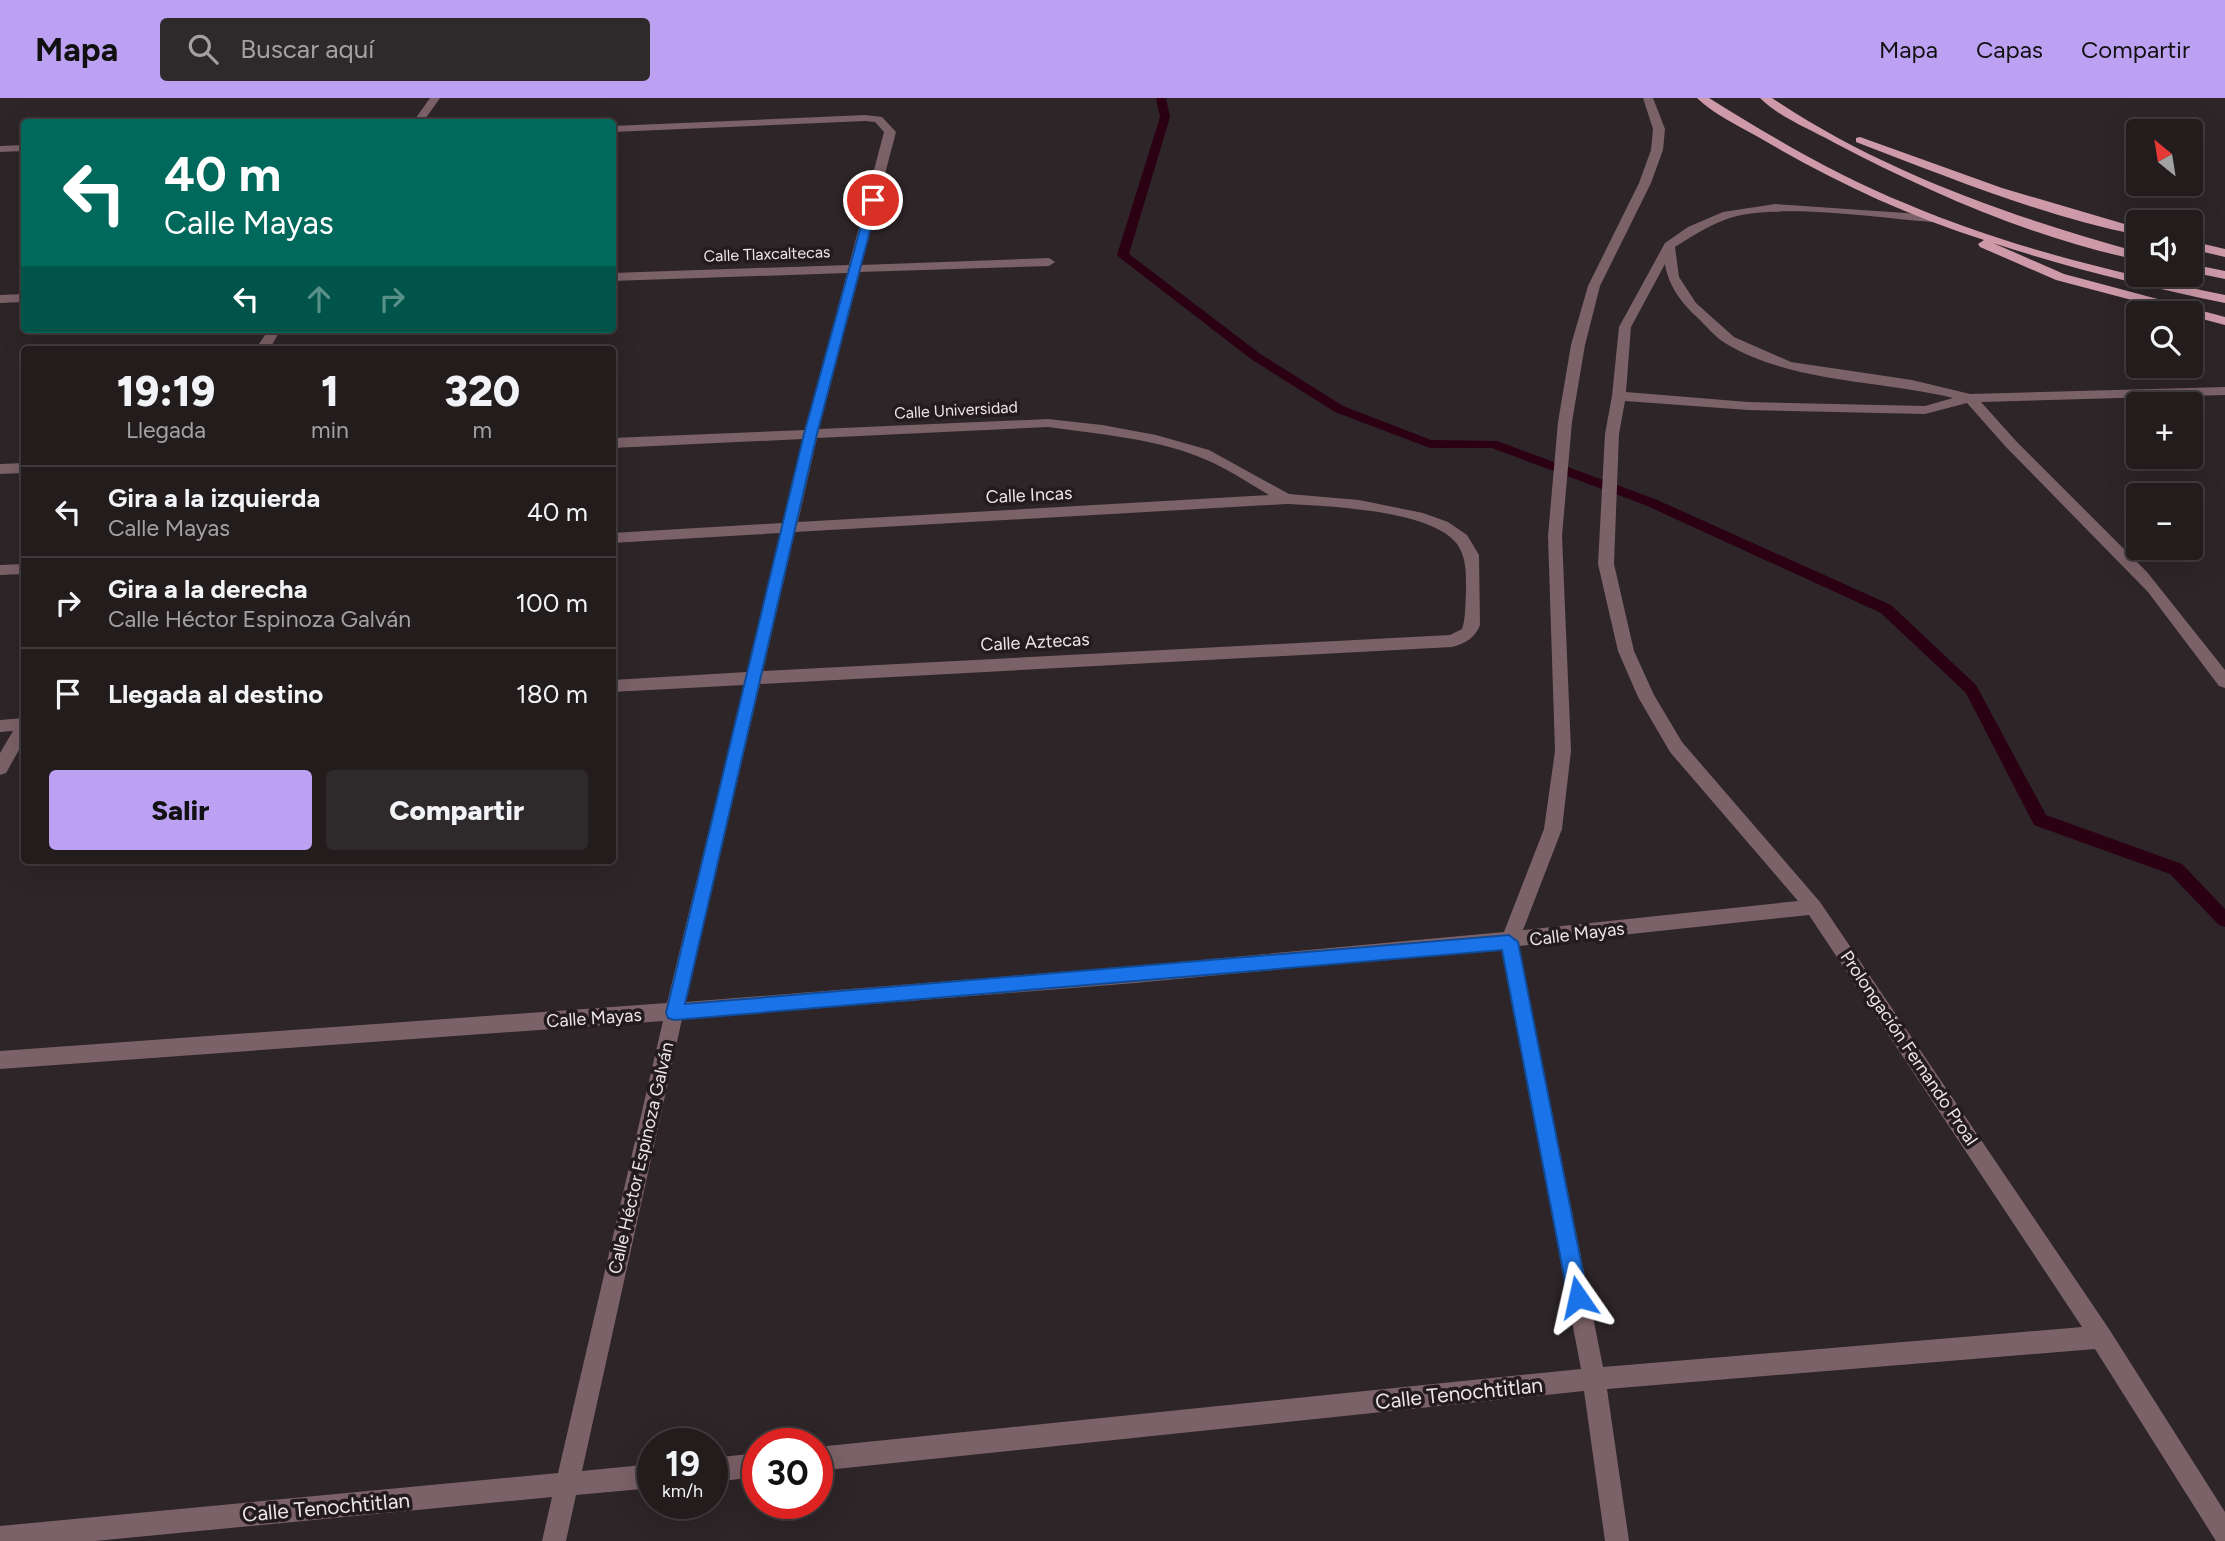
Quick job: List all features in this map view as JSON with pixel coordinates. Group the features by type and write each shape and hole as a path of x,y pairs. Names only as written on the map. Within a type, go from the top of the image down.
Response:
{"main road":[{"path":"1702,98 1838,176 2036,269 2128,297 2225,321"},
{"path":"1765,98 1783,111 1910,178 1980,208 2039,229 2126,253"},
{"path":"1783,111 1933,169 2090,221 2126,229"},
{"path":"1931,218 2092,268 2225,299"},
{"path":"2203,248 2225,253"},
{"path":"2203,270 2225,275"}],"street":[{"path":"420,119 435,98"},
{"path":"1617,1541 1594,1379 1509,942 1553,829 1563,751 1555,536 1565,422 1578,345 1594,286 1645,183 1657,150 1659,129 1648,98"},
{"name":"Calle Héctor Espinoza Galván","path":"555,1541 674,1013 788,529 890,132 886,124 865,118 616,129"},
{"path":"0,149 21,148"},
{"path":"1931,218 1775,208 1727,215 1692,230 1669,246 1673,277 1690,305 1729,340 1788,366 1912,384 1970,398 2001,436 2070,500 2144,578 2225,682"},
{"name":"Prolongación Fernando Proal","path":"1669,246 1625,327 1619,396 1612,434 1606,564 1626,651 1646,697 1676,747 1814,906 2101,1337 2225,1534"},
{"name":"Calle Tlaxcaltecas","path":"616,277 1049,262"},
{"path":"0,299 21,298"},
{"path":"1619,396 1748,406 1926,410 1970,398 2225,391"},
{"name":"Calle Universidad","path":"616,443 1060,424 1119,433 1191,449 1235,469 1286,499"},
{"path":"0,469 21,468"},
{"name":"Calle Incas","path":"616,538 1286,499 1355,504 1416,514 1445,527 1463,541 1471,554 1472,625 1469,633 1460,639"},
{"path":"0,570 21,569"},
{"name":"Calle Aztecas","path":"616,686 1460,639"},
{"path":"0,726 21,726"},
{"path":"0,768 21,731"},
{"name":"Calle Mayas","path":"0,1060 674,1013 1509,942 1814,906"},
{"name":"Calle Tenochtitlan","path":"833,1457 1594,1379 2101,1337"},
{"name":"Calle Tenochtitlan","path":"0,1538 637,1478"}],"waterway":[{"path":"1161,98 1165,117 1123,255 1255,356 1339,409 1430,444 1493,444 1650,502 1886,609 1971,689 2040,820 2176,869 2225,920"}],"route":[{"path":"873,200 811,434 674,1013 1509,942 1578,1297"}]}
